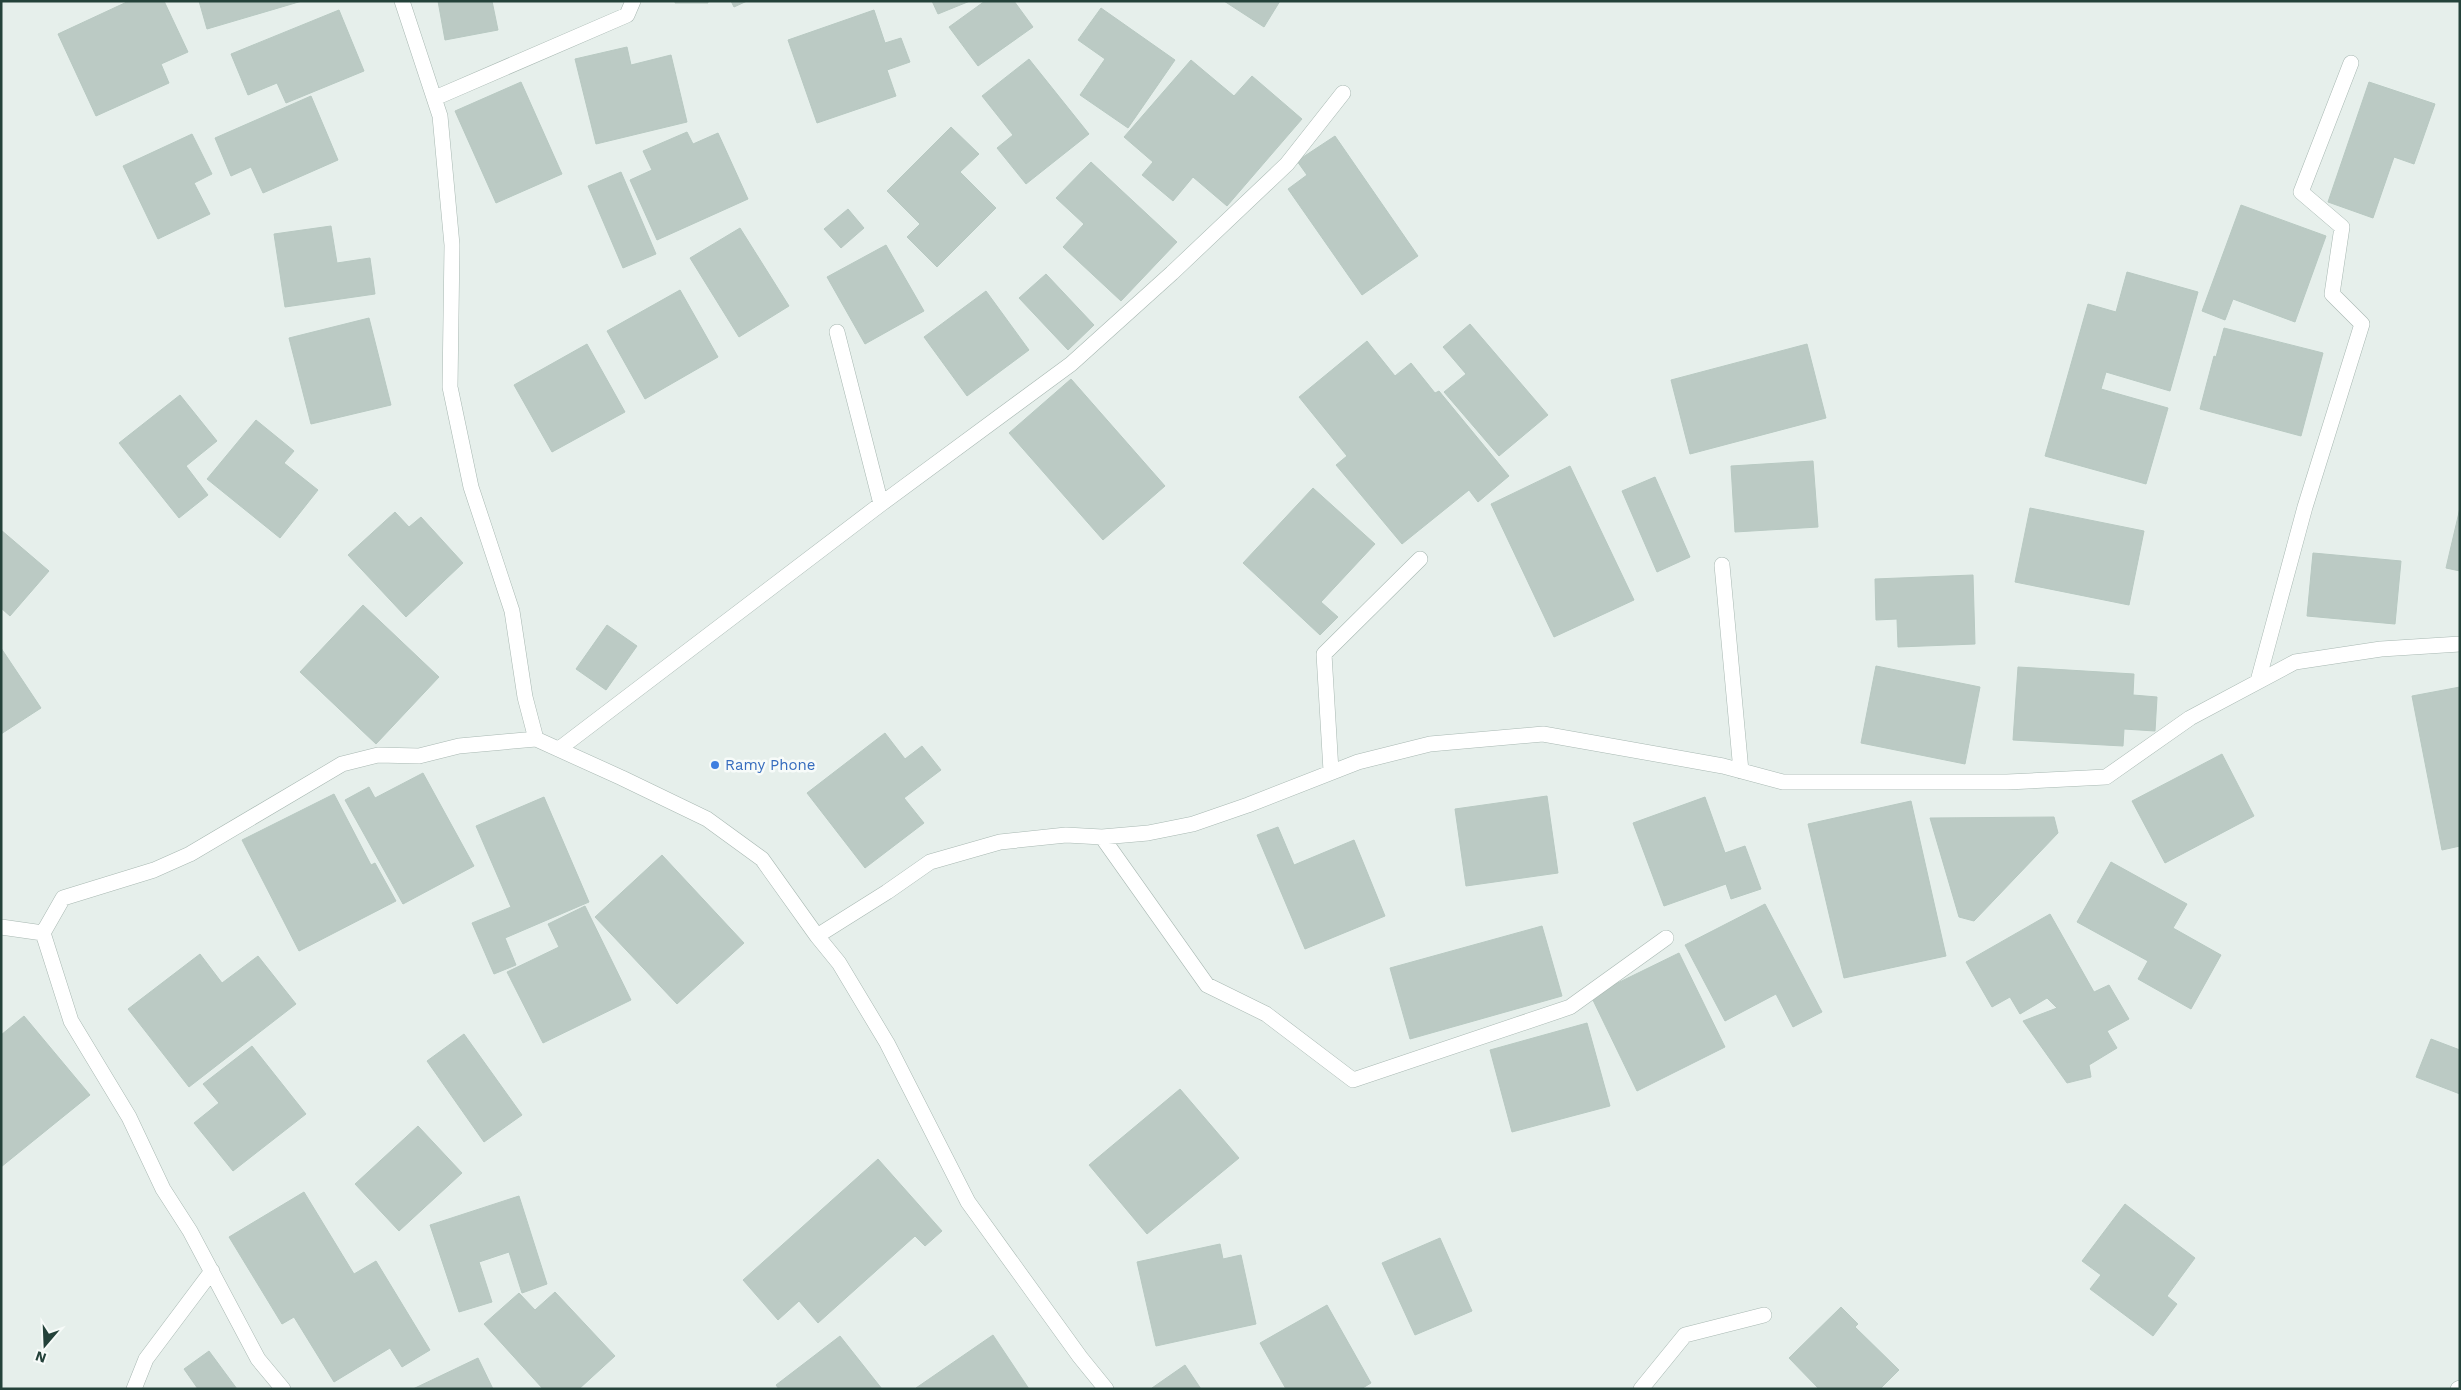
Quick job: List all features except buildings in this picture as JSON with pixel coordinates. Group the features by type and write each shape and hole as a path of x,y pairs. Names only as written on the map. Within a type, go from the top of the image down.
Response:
{"street":[{"path":"402,1 440,116 452,246 450,387 471,487 512,611 525,697 536,738"},
{"path":"435,98 627,15 633,1"},
{"path":"2258,681 2305,507 2362,324 2332,294 2342,227 2302,192 2351,63"},
{"path":"559,749 881,504 1072,364 1287,164 1344,93"},
{"path":"837,332 881,504"},
{"path":"1330,771 1324,654 1420,559"},
{"path":"1722,565 1741,771"},
{"path":"817,936 887,892 930,862 1000,842 1066,835 1102,837 1148,834 1193,824 1248,805 1330,771 1430,744 1543,734 1741,771 1783,782 2007,782 2106,777 2190,718 2295,662 2381,649 2460,644"},
{"path":"283,1389 258,1359 190,1231 163,1189 129,1118 71,1021 43,933 63,898 154,870 190,854 342,764 378,755 419,756 459,746 536,738 707,819 762,858 817,936 840,964 887,1043 968,1202 1080,1357 1106,1389"},
{"path":"1102,837 1207,985 1266,1014 1353,1080 1570,1008 1666,938"},
{"path":"1,927 43,933"},
{"path":"134,1389 146,1359 212,1271"},
{"path":"1641,1389 1685,1335 1764,1315"}],"place":[{"name":"Ramy Phone","path":"715,765"}]}
